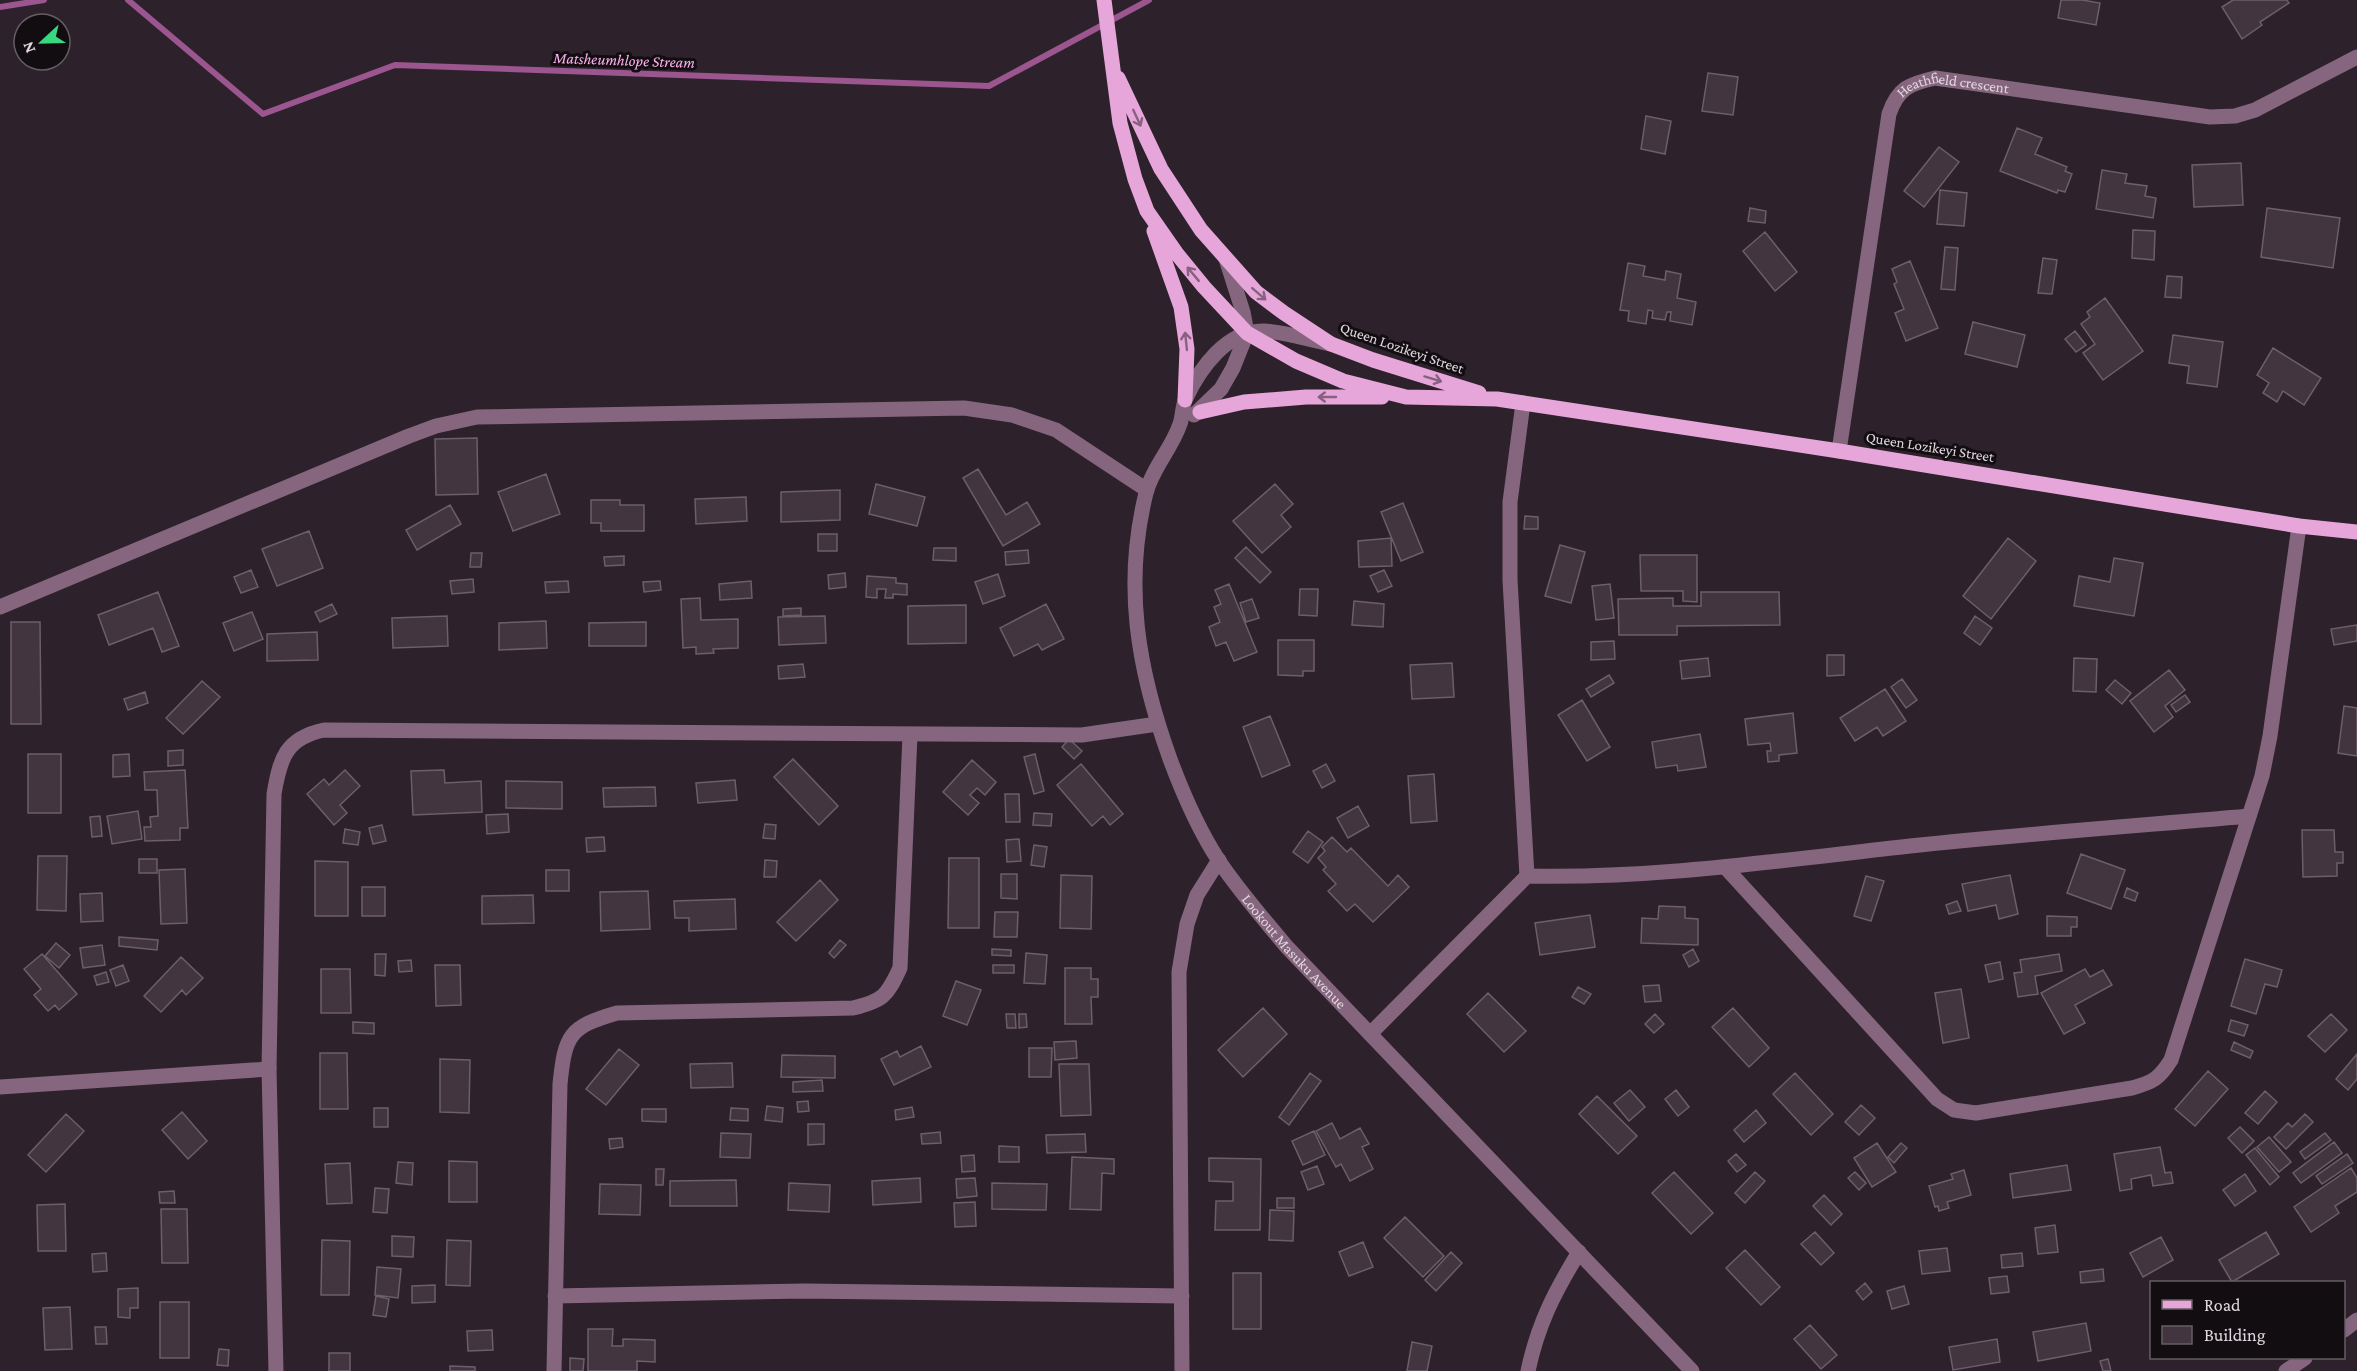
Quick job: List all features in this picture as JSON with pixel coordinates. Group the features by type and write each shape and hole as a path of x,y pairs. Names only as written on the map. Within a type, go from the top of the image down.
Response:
{"main road":[{"name":"Queen Lozikeyi Street","path":"1104,0 1120,123 1135,179 1148,211 1177,254 1247,333 1296,361 1343,381 1406,397 1497,399 1839,451 2300,526 2357,532"},
{"name":"Queen Lozikeyi Street","path":"1112,65 1161,169 1201,230 1256,292 1284,314 1331,344 1373,360 1497,399"},
{"path":"1148,211 1181,307 1187,349 1185,400"},
{"path":"1200,411 1244,402 1306,397 1406,397"}],"street":[{"name":"Heathfield crescent","path":"1839,451 1889,114 1895,98 1907,87 1935,78 2210,117 2235,116 2255,110 2357,57"},
{"path":"1180,424 1200,411 1221,389 1233,368 1247,333 1243,312 1226,259"},
{"path":"1247,333 1264,331 1331,344"},
{"name":"Lookout Masuku Avenue","path":"1247,333 1214,354 1185,400 1180,424 1147,490 1134,567 1136,626 1143,670 1157,724 1190,806 1218,860 1286,946 1692,1371"},
{"path":"1523,403 1510,502 1510,580 1527,876"},
{"path":"0,607 409,436 436,426 477,417 964,408 1012,415 1056,430 1147,490"},
{"path":"1725,867 1937,1099 1954,1110 1976,1113 2132,1088 2149,1083 2161,1076 2171,1060 2262,776 2270,736 2300,526"},
{"path":"276,1371 269,1069 274,794 278,767 288,748 299,739 324,730 1082,735 1157,724"},
{"path":"554,1371 560,1084 563,1057 572,1034 589,1022 617,1013 853,1008 874,1003 883,998 900,968 910,735"},
{"path":"1370,1034 1527,876 1578,877 1725,867 1970,840 2249,816"},
{"path":"1182,1371 1179,972 1187,924 1197,895 1218,860"},
{"path":"0,1087 269,1069"},
{"path":"1528,1371 1534,1343 1554,1292 1579,1252"},
{"path":"555,1296 804,1292 1182,1296"},
{"path":"2286,1371 2304,1359"}],"building":[{"path":"2061,0 2100,3 2096,25 2058,18"},
{"path":"2233,0 2287,0 2289,3 2260,22 2262,25 2242,39 2222,7"},
{"path":"1708,73 1738,77 1733,115 1702,111"},
{"path":"1646,116 1671,121 1665,154 1641,149"},
{"path":"2017,128 2042,138 2035,154 2067,167 2065,171 2072,174 2065,192 2058,190 2057,193 2000,171"},
{"path":"1939,147 1959,162 1924,207 1904,191"},
{"path":"2241,163 2243,205 2194,207 2192,165"},
{"path":"2102,170 2127,174 2125,183 2147,186 2145,196 2156,198 2153,218 2096,209"},
{"path":"1940,190 1967,193 1964,226 1937,224"},
{"path":"1750,208 1766,211 1765,223 1748,221"},
{"path":"2267,208 2340,218 2333,268 2261,257"},
{"path":"2133,230 2155,231 2154,260 2132,258"},
{"path":"1765,232 1797,272 1775,291 1743,251"},
{"path":"1945,247 1958,248 1955,290 1941,289"},
{"path":"2043,258 2057,260 2052,294 2038,293"},
{"path":"1910,261 1938,328 1906,341 1895,313 1904,309 1894,284 1897,282 1892,269"},
{"path":"1628,263 1645,266 1643,276 1665,280 1666,271 1681,274 1677,298 1696,302 1692,325 1670,321 1671,312 1667,312 1665,320 1652,318 1653,311 1648,310 1646,324 1628,321 1629,311 1620,310"},
{"path":"2167,276 2182,277 2181,298 2165,297"},
{"path":"2105,298 2143,351 2103,380 2083,353 2095,344 2081,324 2090,317 2087,312"},
{"path":"1973,322 2025,335 2017,367 1965,354"},
{"path":"2075,331 2086,345 2076,352 2065,339"},
{"path":"2173,335 2223,342 2217,387 2187,383 2189,366 2169,363"},
{"path":"2273,348 2321,378 2304,405 2283,391 2277,402 2263,393 2269,383 2257,375"},
{"path":"477,438 478,494 436,495 435,439"},
{"path":"978,469 1006,515 1027,502 1040,524 1003,546 963,478"},
{"path":"546,474 560,514 513,531 498,492"},
{"path":"876,484 925,497 917,526 869,514"},
{"path":"1275,484 1293,504 1281,515 1291,527 1262,553 1233,521"},
{"path":"840,490 840,520 781,522 781,492"},
{"path":"746,497 747,521 696,524 695,499"},
{"path":"591,500 620,500 620,505 644,505 644,531 601,531 601,523 591,523"},
{"path":"1403,503 1423,552 1401,561 1381,512"},
{"path":"450,505 461,524 417,550 406,530"},
{"path":"1525,516 1538,517 1538,529 1524,529"},
{"path":"309,531 323,568 277,586 262,549"},
{"path":"818,534 837,534 837,551 818,551"},
{"path":"1391,538 1392,566 1359,567 1358,541"},
{"path":"2008,538 2036,561 1991,619 1963,596"},
{"path":"1560,545 1585,552 1571,603 1545,596"},
{"path":"1246,547 1271,572 1260,583 1235,558"},
{"path":"934,548 956,548 956,561 933,560"},
{"path":"1028,550 1029,563 1006,565 1005,552"},
{"path":"471,553 482,553 481,567 470,567"},
{"path":"1640,555 1697,555 1697,602 1683,601 1683,591 1641,591"},
{"path":"624,556 624,565 605,566 604,557"},
{"path":"2114,558 2143,563 2134,616 2074,606 2079,576 2110,582"},
{"path":"251,570 258,587 241,593 234,577"},
{"path":"1384,570 1392,586 1378,592 1370,576"},
{"path":"845,573 846,587 829,589 828,575"},
{"path":"998,574 1005,596 983,604 975,582"},
{"path":"867,576 896,578 896,583 907,584 907,595 893,594 893,598 885,598 886,589 877,589 877,598 866,597"},
{"path":"473,579 474,592 452,594 450,581"},
{"path":"568,581 569,592 546,593 545,582"},
{"path":"660,581 661,590 644,592 643,582"},
{"path":"751,581 752,598 720,600 719,584"},
{"path":"1229,584 1257,652 1234,661 1226,642 1216,646 1209,627 1220,622 1214,607 1221,604 1215,590"},
{"path":"1610,584 1614,618 1596,620 1592,586"},
{"path":"1300,589 1318,589 1317,616 1299,615"},
{"path":"158,592 179,646 162,652 153,628 109,645 98,615"},
{"path":"1701,592 1779,592 1780,625 1677,626 1677,635 1619,635 1618,599 1673,598 1673,606 1701,606"},
{"path":"700,598 701,620 738,619 738,648 713,649 714,653 696,654 696,647 683,648 681,599"},
{"path":"1252,599 1259,618 1246,622 1240,603"},
{"path":"1354,601 1384,604 1383,627 1352,625"},
{"path":"332,604 337,614 320,622 315,612"},
{"path":"1046,604 1064,639 1042,650 1038,644 1014,656 1000,628"},
{"path":"966,605 966,643 908,644 908,606"},
{"path":"801,608 801,615 783,616 783,609"},
{"path":"252,612 263,639 234,651 223,623"},
{"path":"447,616 448,646 393,648 392,618"},
{"path":"825,616 826,643 779,645 778,617"},
{"path":"1975,616 1992,628 1980,645 1964,633"},
{"path":"546,621 547,648 499,650 499,623"},
{"path":"11,622 40,622 41,724 11,724"},
{"path":"646,622 646,646 589,646 589,623"},
{"path":"2357,625 2357,641 2334,645 2331,629"},
{"path":"317,632 318,660 267,661 267,634"},
{"path":"1278,640 1314,640 1314,671 1303,671 1303,676 1278,675"},
{"path":"1614,641 1615,659 1591,660 1591,642"},
{"path":"1827,655 1844,655 1844,675 1827,676"},
{"path":"1708,658 1710,676 1682,679 1680,661"},
{"path":"2074,658 2097,659 2096,692 2073,691"},
{"path":"1452,663 1454,697 1412,699 1410,665"},
{"path":"803,664 805,677 779,679 778,666"},
{"path":"2169,670 2185,690 2165,706 2173,717 2154,732 2130,701"},
{"path":"1609,675 1614,683 1591,697 1586,689"},
{"path":"1902,679 1917,700 1906,708 1891,687"},
{"path":"2115,680 2131,693 2122,704 2106,690"},
{"path":"202,681 220,697 183,734 166,718"},
{"path":"1885,689 1906,721 1883,736 1877,727 1855,741 1840,718"},
{"path":"145,692 148,703 128,710 124,699"},
{"path":"2185,695 2190,702 2176,712 2171,705"},
{"path":"1582,700 1610,747 1587,761 1558,715"},
{"path":"2344,706 2357,708 2357,756 2338,753"},
{"path":"1793,713 1797,753 1779,755 1779,761 1768,762 1767,751 1771,751 1770,743 1748,745 1745,719"},
{"path":"1270,716 1290,765 1262,777 1243,727"},
{"path":"1700,734 1706,767 1678,771 1677,765 1656,768 1652,742"},
{"path":"1069,739 1082,751 1074,759 1062,747"},
{"path":"183,750 183,765 168,766 168,751"},
{"path":"28,754 61,754 61,813 28,813"},
{"path":"129,754 130,776 113,777 113,755"},
{"path":"1035,754 1044,791 1034,794 1024,757"},
{"path":"793,759 838,806 819,825 774,777"},
{"path":"972,760 996,782 985,795 977,788 970,795 979,803 968,815 943,792"},
{"path":"1081,764 1123,814 1110,825 1103,816 1092,826 1057,785"},
{"path":"1326,764 1335,781 1322,788 1313,771"},
{"path":"185,770 188,828 180,828 180,840 145,841 144,827 151,827 150,817 158,816 157,790 145,790 144,772"},
{"path":"345,770 360,786 340,805 347,813 334,825 307,794 324,779 329,785"},
{"path":"444,770 445,783 481,781 482,812 413,815 411,771"},
{"path":"1434,774 1437,821 1411,823 1408,776"},
{"path":"735,780 737,800 698,803 696,783"},
{"path":"506,781 562,782 562,809 506,808"},
{"path":"655,787 656,806 604,807 603,788"},
{"path":"1005,794 1019,794 1020,822 1006,822"},
{"path":"1358,806 1369,826 1348,838 1337,818"},
{"path":"138,811 142,839 112,844 107,816"},
{"path":"1034,813 1052,814 1051,826 1033,825"},
{"path":"508,814 509,832 487,834 486,815"},
{"path":"100,816 102,836 92,837 90,817"},
{"path":"765,824 776,825 775,839 763,838"},
{"path":"382,825 386,841 373,844 369,828"},
{"path":"345,829 360,832 358,845 343,843"},
{"path":"2302,830 2334,830 2335,852 2343,852 2343,863 2337,863 2337,876 2303,877"},
{"path":"1308,831 1323,842 1308,863 1293,852"},
{"path":"604,837 605,851 587,852 586,838"},
{"path":"1332,837 1347,852 1351,848 1388,886 1398,875 1409,887 1373,922 1355,904 1347,911 1328,891 1336,884 1323,870 1326,867 1318,858 1325,851 1322,847"},
{"path":"1019,839 1021,861 1007,862 1006,840"},
{"path":"1034,845 1047,847 1044,867 1031,865"},
{"path":"2081,854 2125,870 2111,909 2067,893"},
{"path":"38,856 67,856 66,911 37,910"},
{"path":"949,858 979,858 979,928 948,928"},
{"path":"139,859 157,859 157,873 139,873"},
{"path":"765,860 777,861 776,877 764,877"},
{"path":"315,861 348,862 348,916 315,916"},
{"path":"185,869 187,923 161,924 159,870"},
{"path":"546,870 569,870 569,891 546,891"},
{"path":"1001,874 1017,874 1017,899 1001,898"},
{"path":"1061,875 1092,876 1091,929 1060,928"},
{"path":"2010,875 2018,914 1999,919 1996,905 1968,911 1962,884"},
{"path":"1866,876 1884,881 1871,921 1854,916"},
{"path":"820,880 838,900 796,941 777,922"},
{"path":"362,887 385,887 385,916 362,916"},
{"path":"2127,888 2138,893 2135,901 2124,897"},
{"path":"648,891 650,929 601,931 600,892"},
{"path":"102,893 103,921 81,922 80,894"},
{"path":"533,895 534,923 482,924 482,896"},
{"path":"735,899 736,929 689,931 689,918 675,918 674,901"},
{"path":"1957,901 1961,911 1949,914 1946,905"},
{"path":"1659,906 1685,907 1685,918 1698,919 1698,945 1641,943 1642,918 1658,919"},
{"path":"995,912 1018,912 1017,937 994,937"},
{"path":"1590,915 1595,947 1540,955 1535,923"},
{"path":"2047,916 2077,917 2077,927 2071,927 2071,936 2047,936"},
{"path":"119,937 158,940 157,950 119,946"},
{"path":"840,940 846,945 834,958 829,953"},
{"path":"56,943 70,955 59,968 45,956"},
{"path":"102,945 105,965 83,968 80,948"},
{"path":"992,949 1011,950 1011,956 992,955"},
{"path":"1693,949 1699,961 1689,967 1683,955"},
{"path":"1026,953 1047,955 1045,984 1024,983"},
{"path":"42,954 77,994 59,1010 55,1005 48,1011 34,995 41,989 24,969"},
{"path":"375,954 386,954 385,976 375,975"},
{"path":"2059,954 2062,971 2035,976 2038,994 2018,997 2014,973 2022,972 2020,960"},
{"path":"181,957 203,978 186,995 182,990 161,1012 144,996"},
{"path":"2245,959 2282,970 2277,987 2265,984 2256,1014 2231,1006"},
{"path":"411,960 412,971 399,972 398,961"},
{"path":"2000,962 2003,979 1989,982 1985,965"},
{"path":"123,965 129,981 116,986 110,970"},
{"path":"435,965 460,965 461,1005 436,1006"},
{"path":"993,965 1014,965 1014,973 993,973"},
{"path":"1065,968 1091,968 1091,979 1098,979 1098,997 1091,997 1092,1024 1065,1024"},
{"path":"321,969 350,969 351,1013 321,1013"},
{"path":"2085,969 2090,977 2103,970 2112,985 2075,1005 2085,1023 2064,1034 2041,993"},
{"path":"106,972 109,982 97,985 94,976"},
{"path":"956,981 981,990 967,1025 943,1016"},
{"path":"1659,985 1661,1001 1645,1002 1643,986"},
{"path":"1578,987 1591,994 1584,1004 1572,997"},
{"path":"1961,989 1969,1038 1943,1043 1935,993"},
{"path":"1488,993 1526,1031 1504,1052 1467,1014"},
{"path":"1263,1008 1287,1034 1243,1077 1218,1050"},
{"path":"1733,1008 1769,1048 1749,1067 1712,1027"},
{"path":"1006,1014 1015,1014 1016,1028 1007,1028"},
{"path":"1019,1014 1026,1014 1027,1027 1019,1028"},
{"path":"1655,1014 1664,1024 1654,1033 1645,1024"},
{"path":"2331,1014 2347,1030 2325,1052 2308,1036"},
{"path":"2231,1020 2248,1025 2244,1036 2228,1031"},
{"path":"353,1022 374,1023 374,1034 353,1033"},
{"path":"1076,1041 1077,1058 1055,1060 1054,1042"},
{"path":"2234,1042 2253,1051 2250,1058 2231,1050"},
{"path":"921,1046 931,1067 894,1085 881,1059 897,1051 900,1057"},
{"path":"1029,1048 1052,1048 1051,1077 1029,1077"},
{"path":"619,1049 639,1065 606,1105 586,1089"},
{"path":"320,1053 347,1053 348,1109 320,1109"},
{"path":"2357,1054 2357,1079 2348,1090 2336,1079"},
{"path":"782,1055 835,1056 835,1078 781,1077"},
{"path":"440,1059 470,1060 469,1113 440,1112"},
{"path":"732,1063 733,1087 691,1088 690,1064"},
{"path":"1059,1064 1089,1064 1091,1115 1061,1116"},
{"path":"2208,1071 2228,1089 2195,1126 2175,1109"},
{"path":"1310,1073 1321,1081 1289,1125 1279,1117"},
{"path":"1795,1073 1833,1114 1811,1135 1773,1094"},
{"path":"822,1080 823,1091 793,1092 793,1082"},
{"path":"1630,1090 1645,1107 1629,1121 1614,1103"},
{"path":"1676,1090 1689,1107 1678,1116 1665,1099"},
{"path":"2265,1091 2277,1102 2258,1124 2245,1113"},
{"path":"1597,1096 1637,1136 1618,1154 1579,1114"},
{"path":"808,1101 809,1111 798,1112 797,1102"},
{"path":"1861,1105 1875,1118 1859,1135 1845,1122"},
{"path":"767,1106 783,1108 782,1122 765,1120"},
{"path":"912,1107 914,1117 896,1120 895,1110"},
{"path":"374,1108 388,1108 388,1127 374,1127"},
{"path":"731,1108 748,1109 748,1121 730,1120"},
{"path":"642,1109 666,1109 666,1122 642,1121"},
{"path":"1756,1110 1766,1123 1744,1142 1734,1130"},
{"path":"182,1112 207,1141 188,1159 162,1130"},
{"path":"66,1114 84,1131 46,1172 28,1155"},
{"path":"2305,1114 2313,1122 2286,1149 2274,1137 2288,1123 2292,1127"},
{"path":"1332,1123 1340,1139 1360,1128 1369,1144 1362,1147 1373,1169 1350,1181 1341,1164 1336,1167 1316,1131"},
{"path":"808,1124 824,1124 824,1144 808,1145"},
{"path":"2240,1127 2254,1141 2242,1153 2228,1138"},
{"path":"1314,1131 1325,1155 1303,1165 1292,1141"},
{"path":"940,1132 941,1143 922,1144 921,1134"},
{"path":"721,1133 751,1134 750,1158 720,1157"},
{"path":"2325,1133 2331,1140 2305,1159 2300,1152"},
{"path":"1085,1134 1086,1152 1047,1153 1046,1135"},
{"path":"2269,1137 2291,1162 2279,1172 2257,1147"},
{"path":"622,1138 623,1147 610,1149 609,1139"},
{"path":"2334,1142 2342,1153 2301,1183 2293,1173"},
{"path":"1877,1143 1896,1172 1872,1187 1854,1158"},
{"path":"1901,1143 1907,1148 1894,1163 1888,1157"},
{"path":"999,1146 1019,1147 1019,1162 999,1162"},
{"path":"2160,1147 2165,1173 2171,1172 2173,1183 2153,1186 2151,1175 2131,1179 2132,1189 2120,1191 2114,1154"},
{"path":"2255,1148 2279,1177 2270,1185 2246,1155"},
{"path":"1736,1154 1746,1165 1737,1172 1728,1161"},
{"path":"2347,1154 2353,1163 2322,1184 2316,1176"},
{"path":"974,1155 975,1171 962,1172 961,1156"},
{"path":"1072,1157 1114,1159 1114,1174 1102,1173 1101,1210 1070,1209"},
{"path":"1209,1158 1261,1159 1260,1230 1215,1230 1216,1201 1233,1201 1233,1182 1209,1181"},
{"path":"449,1161 477,1162 477,1202 449,1202"},
{"path":"398,1162 413,1163 412,1185 396,1183"},
{"path":"350,1163 352,1203 327,1204 325,1164"},
{"path":"2067,1165 2071,1190 2013,1198 2010,1174"},
{"path":"1317,1166 1324,1184 1308,1190 1301,1172"},
{"path":"2351,1168 2357,1178 2357,1192 2335,1206 2339,1213 2311,1232 2294,1207"},
{"path":"656,1169 664,1169 663,1185 656,1185"},
{"path":"1964,1170 1971,1195 1947,1202 1949,1208 1939,1211 1938,1206 1935,1207 1929,1186 1953,1179 1951,1174"},
{"path":"1674,1172 1713,1213 1691,1234 1652,1193"},
{"path":"1755,1172 1765,1181 1745,1203 1735,1193"},
{"path":"1855,1172 1866,1183 1859,1190 1848,1178"},
{"path":"2245,1174 2256,1191 2235,1206 2223,1190"},
{"path":"920,1178 921,1202 873,1205 872,1181"},
{"path":"975,1178 977,1196 957,1198 956,1179"},
{"path":"736,1180 737,1206 670,1206 670,1181"},
{"path":"789,1183 830,1185 829,1212 788,1210"},
{"path":"992,1183 1047,1184 1046,1210 992,1209"},
{"path":"600,1184 641,1185 640,1215 599,1214"},
{"path":"375,1188 389,1189 387,1213 373,1212"},
{"path":"174,1191 175,1203 160,1203 159,1192"},
{"path":"1824,1195 1842,1214 1831,1225 1813,1206"},
{"path":"1277,1198 1294,1198 1294,1208 1277,1208"},
{"path":"975,1202 976,1226 955,1227 954,1203"},
{"path":"65,1204 66,1251 38,1251 37,1205"},
{"path":"161,1209 187,1209 188,1263 162,1263"},
{"path":"1270,1210 1294,1211 1293,1241 1269,1240"},
{"path":"1405,1217 1444,1256 1423,1277 1384,1238"},
{"path":"2055,1225 2058,1252 2038,1254 2035,1228"},
{"path":"1815,1232 1834,1253 1821,1265 1801,1244"},
{"path":"2266,1232 2279,1254 2234,1281 2231,1281 2219,1260"},
{"path":"392,1236 414,1237 413,1257 392,1256"},
{"path":"2161,1237 2173,1260 2143,1277 2130,1253"},
{"path":"322,1240 350,1241 349,1295 321,1295"},
{"path":"447,1240 471,1241 470,1286 446,1285"},
{"path":"1363,1242 1373,1267 1349,1276 1339,1252"},
{"path":"1947,1248 1950,1271 1922,1274 1919,1251"},
{"path":"1745,1250 1780,1287 1761,1305 1726,1268"},
{"path":"1451,1252 1462,1263 1436,1291 1425,1280"},
{"path":"106,1253 107,1271 93,1272 92,1254"},
{"path":"2022,1253 2023,1266 2002,1268 2001,1255"},
{"path":"377,1267 401,1269 398,1298 375,1295"},
{"path":"2103,1269 2104,1281 2081,1283 2080,1272"},
{"path":"1233,1273 1261,1273 1261,1329 1233,1329"},
{"path":"2007,1276 2009,1292 1991,1294 1989,1278"},
{"path":"1865,1283 1872,1292 1863,1300 1856,1291"},
{"path":"435,1285 435,1302 412,1303 412,1286"},
{"path":"1904,1286 1909,1304 1892,1309 1887,1291"},
{"path":"138,1288 138,1308 130,1308 130,1318 118,1317 118,1289"},
{"path":"376,1296 389,1299 386,1317 373,1315"},
{"path":"160,1302 189,1302 189,1358 160,1358"},
{"path":"70,1307 72,1349 45,1350 43,1308"},
{"path":"2086,1323 2091,1351 2038,1361 2033,1332"},
{"path":"1810,1325 1837,1355 1821,1369 1794,1339"},
{"path":"95,1327 106,1327 107,1344 96,1344"},
{"path":"588,1329 613,1329 612,1346 623,1346 623,1339 655,1340 655,1362 637,1361 637,1371 588,1371"},
{"path":"492,1330 493,1350 468,1351 467,1331"},
{"path":"1997,1339 2000,1362 1953,1370 1949,1347"},
{"path":"1412,1342 1432,1346 1427,1371 1407,1371"},
{"path":"219,1349 229,1350 228,1366 217,1365"},
{"path":"329,1353 350,1353 350,1371 329,1371"},
{"path":"570,1358 584,1359 583,1371 570,1371"},
{"path":"2108,1359 2111,1371 2103,1371 2100,1361"},
{"path":"450,1366 475,1367 475,1371 450,1371"}],"waterway":[{"name":"Matsheumhlope Stream","path":"0,7 44,0"},
{"name":"Matsheumhlope Stream","path":"128,0 263,114 395,65 989,86 1149,0"}]}
